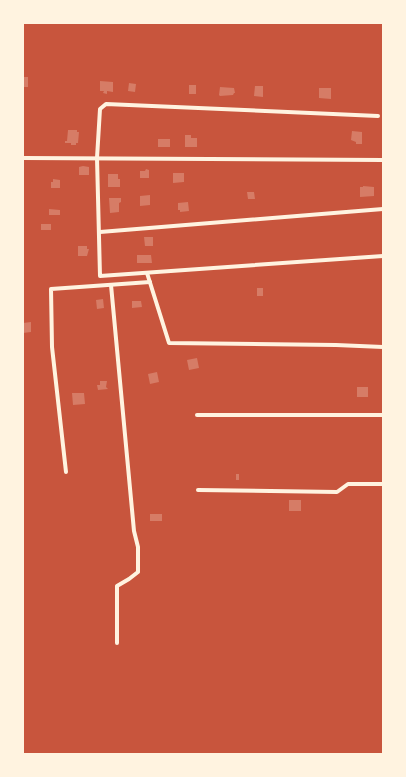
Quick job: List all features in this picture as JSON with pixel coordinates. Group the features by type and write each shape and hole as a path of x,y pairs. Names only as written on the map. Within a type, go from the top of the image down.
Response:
{"street":[{"path":"378,116 106,104 100,109 98,158 100,276 383,256"},
{"path":"23,158 383,160"},
{"path":"100,232 383,209"},
{"path":"147,273 169,343 383,347"},
{"path":"66,472 52,347 51,289 111,286 150,282"},
{"path":"111,286 133,523 138,547 138,572 117,586 117,643"},
{"path":"197,415 383,415"},
{"path":"198,490 337,492 348,484 383,484"}],"building":[{"path":"23,77 28,77 28,87 23,87"},
{"path":"100,81 113,82 113,92 107,91 107,94 103,93 104,91 100,91"},
{"path":"129,83 136,84 135,92 128,91"},
{"path":"189,85 196,85 196,94 189,94"},
{"path":"255,86 263,86 263,97 254,96"},
{"path":"220,87 234,88 235,93 233,95 220,96"},
{"path":"319,88 331,88 331,99 319,98"},
{"path":"68,130 77,130 77,132 79,132 78,143 76,143 76,145 65,143 65,141 67,141"},
{"path":"352,131 362,132 362,144 356,144 356,142 351,140"},
{"path":"185,135 191,135 191,138 197,138 197,147 185,147"},
{"path":"158,139 170,139 170,147 158,147"},
{"path":"79,167 89,167 89,175 79,175"},
{"path":"146,169 149,170 149,178 140,178 140,171 145,171"},
{"path":"173,173 184,173 184,182 173,183"},
{"path":"108,174 118,174 118,179 120,179 120,187 108,187"},
{"path":"53,179 60,180 60,188 51,188 51,182 53,182"},
{"path":"360,187 374,187 374,196 360,197"},
{"path":"247,192 254,192 255,199 248,199"},
{"path":"150,195 150,205 140,206 140,196"},
{"path":"109,198 121,198 121,202 119,203 119,212 110,213"},
{"path":"188,202 189,211 180,212 180,210 178,210 178,203"},
{"path":"49,209 60,210 60,215 49,215"},
{"path":"41,224 51,224 51,230 41,230"},
{"path":"144,237 153,237 153,246 145,246"},
{"path":"78,246 87,246 87,249 89,249 87,256 78,256"},
{"path":"137,255 151,255 152,263 137,263"},
{"path":"257,288 263,288 263,296 257,296"},
{"path":"103,299 104,308 97,309 96,300"},
{"path":"132,301 141,301 142,307 132,308"},
{"path":"31,322 31,332 23,333 23,323"},
{"path":"197,358 199,368 189,370 187,360"},
{"path":"157,372 159,382 150,384 148,374"},
{"path":"100,381 107,381 106,387 108,389 98,390 97,385 100,385"},
{"path":"357,387 368,387 368,397 357,397"},
{"path":"72,393 84,393 85,404 73,405"},
{"path":"236,474 239,474 239,480 236,480"},
{"path":"289,500 301,500 301,511 289,511"},
{"path":"150,514 162,514 162,521 150,521"}]}
